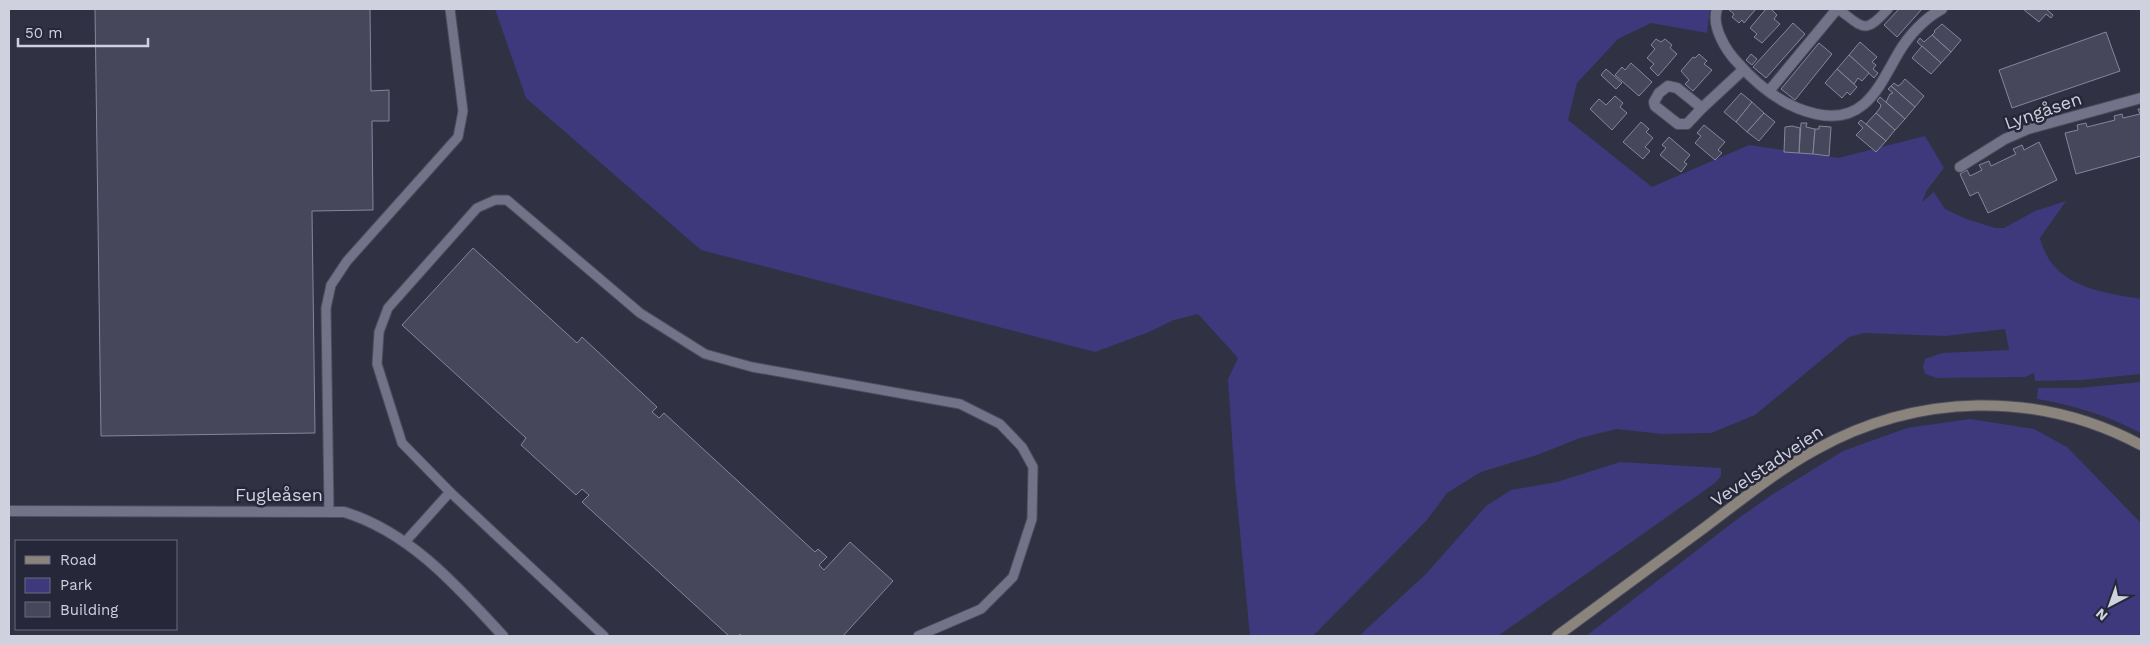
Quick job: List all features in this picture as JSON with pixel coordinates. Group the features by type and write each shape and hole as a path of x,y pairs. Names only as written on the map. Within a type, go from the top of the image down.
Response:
{"main road":[{"name":"Vevelstadveien","path":"1558,636 1785,468 1833,440 1875,423 1924,410 1949,407 1987,405 2027,407 2076,417 2100,425 2141,445"}],"street":[{"path":"1717,9 1715,21 1718,30 1731,56 1743,70 1783,102 1802,111 1824,116 1854,112 1868,101 1887,77 1912,34 1942,9"},
{"path":"1769,91 1838,9"},
{"path":"1702,108 1686,94 1672,86 1668,86 1659,93 1654,102 1659,111 1678,124 1687,124 1743,70"},
{"name":"Lyngåsen","path":"1960,167 2005,139 2028,129 2141,98"},
{"name":"Fugleåsen","path":"9,511 344,512 368,520 405,542 452,584 503,636"}],"lane":[{"path":"329,511 326,308 331,285 347,261 458,137 463,111 450,9"},
{"path":"1838,9 1861,26 1868,27 1888,9"},
{"path":"604,636 450,492 402,443 377,364 380,332 388,308 477,208 495,200 507,200 640,313 705,354 752,368 960,404 1000,424 1022,448 1033,467 1032,519 1013,577 981,609 918,636"},
{"path":"405,542 450,492"}],"green space":[{"path":"495,9 1710,9 1707,33 1651,23 1618,39 1577,83 1568,120 1652,187 1749,145 1838,158 1925,136 1944,168 1927,190 1922,202 1934,192 1945,209 1964,218 1995,228 2004,228 2035,211 2066,201 2040,238 2046,254 2055,267 2066,277 2080,284 2094,290 2141,299 2141,374 2081,380 2035,381 2034,373 2025,377 1937,378 1925,374 1923,367 1925,359 1942,353 2009,350 2005,329 1945,336 1864,333 1849,337 1755,415 1711,433 1662,434 1617,429 1580,438 1537,455 1481,472 1447,493 1427,520 1313,636 1250,636 1235,480 1228,379 1238,358 1198,314 1174,320 1149,332 1095,352 701,250 526,98"},
{"path":"2141,382 2141,433 2091,412 2037,399 2038,388 2079,388"},
{"path":"1970,419 2034,429 2067,447 2141,523 2141,636 1586,636 1736,520 1773,494 1843,451 1907,428"},
{"path":"1620,462 1721,468 1721,476 1715,483 1498,636 1359,636 1427,573 1486,506 1511,490 1557,482"}],"building":[{"path":"95,9 370,9 371,91 389,90 389,121 372,121 373,210 312,211 315,433 101,436"},
{"path":"1728,9 1756,9 1744,23 1742,20 1739,23 1732,17 1734,14"},
{"path":"1766,9 1771,9 1777,15 1774,19 1780,24 1762,43 1754,37 1757,34 1750,28"},
{"path":"1899,9 1922,9 1897,37 1884,25"},
{"path":"2023,9 2046,9 2053,15 2051,18 2046,14 2039,22"},
{"path":"1793,23 1805,34 1766,78 1753,67"},
{"path":"1942,24 1961,40 1951,52 1932,35"},
{"path":"2106,32 2120,71 2012,108 1999,70"},
{"path":"1932,35 1951,52 1941,63 1917,42 1920,38 1924,42"},
{"path":"1656,39 1661,42 1665,39 1672,45 1670,48 1677,54 1658,76 1650,68 1654,64 1647,58 1655,49 1651,45"},
{"path":"1860,42 1877,57 1872,62 1876,65 1873,69 1878,73 1874,78 1849,55"},
{"path":"1819,43 1832,54 1795,100 1781,89"},
{"path":"1922,46 1941,63 1931,74 1912,58"},
{"path":"1699,54 1707,61 1704,64 1712,70 1693,91 1685,84 1689,80 1681,71 1693,57 1695,58"},
{"path":"1751,54 1757,59 1752,65 1746,60"},
{"path":"1849,55 1869,73 1862,81 1858,78 1854,84 1837,69"},
{"path":"1631,63 1652,82 1639,96 1615,75 1622,67 1625,70"},
{"path":"1606,69 1622,83 1616,89 1601,75"},
{"path":"1837,69 1857,87 1850,95 1847,92 1842,98 1825,83"},
{"path":"1905,79 1924,96 1915,107 1891,86 1894,83 1898,86"},
{"path":"1891,86 1915,107 1905,119 1886,102 1890,94 1893,93 1888,89"},
{"path":"1741,93 1752,102 1736,122 1724,112"},
{"path":"1615,96 1623,103 1620,107 1627,113 1612,130 1590,109 1599,99 1606,105"},
{"path":"1880,97 1905,119 1895,130 1876,113 1881,105 1877,101"},
{"path":"1752,102 1764,113 1747,132 1736,122"},
{"path":"2138,109 2141,109 2141,156 2076,174 2065,133 2078,130 2077,125 2086,123 2087,127 2115,120 2114,116 2122,114 2123,118 2140,114"},
{"path":"1764,113 1775,122 1759,141 1747,132"},
{"path":"1876,113 1895,130 1886,141 1866,124"},
{"path":"1861,120 1886,141 1876,152 1856,135 1863,128 1858,123"},
{"path":"1641,122 1649,129 1646,132 1653,138 1645,147 1650,151 1643,159 1623,142"},
{"path":"1801,123 1807,123 1806,127 1815,129 1813,154 1799,153"},
{"path":"1704,125 1725,142 1718,150 1722,153 1715,160 1695,143 1701,136 1697,133"},
{"path":"1819,126 1831,127 1829,156 1813,154 1815,129 1819,129"},
{"path":"1785,127 1800,128 1799,153 1784,152"},
{"path":"1669,137 1690,155 1684,162 1687,164 1681,172 1660,155 1666,148 1662,145"},
{"path":"2039,142 2057,180 1988,213 1978,192 1970,196 1960,174 1967,170 1970,176 1982,170 1979,165 1989,161 1991,166 2016,154 2013,149 2022,145 2024,150"},
{"path":"473,248 577,343 582,337 657,407 652,412 659,418 664,413 815,552 818,549 827,557 819,565 824,570 850,542 893,581 843,636 742,636 740,634 739,636 729,636 582,502 589,495 582,489 576,495 521,445 526,438 402,325"}]}
